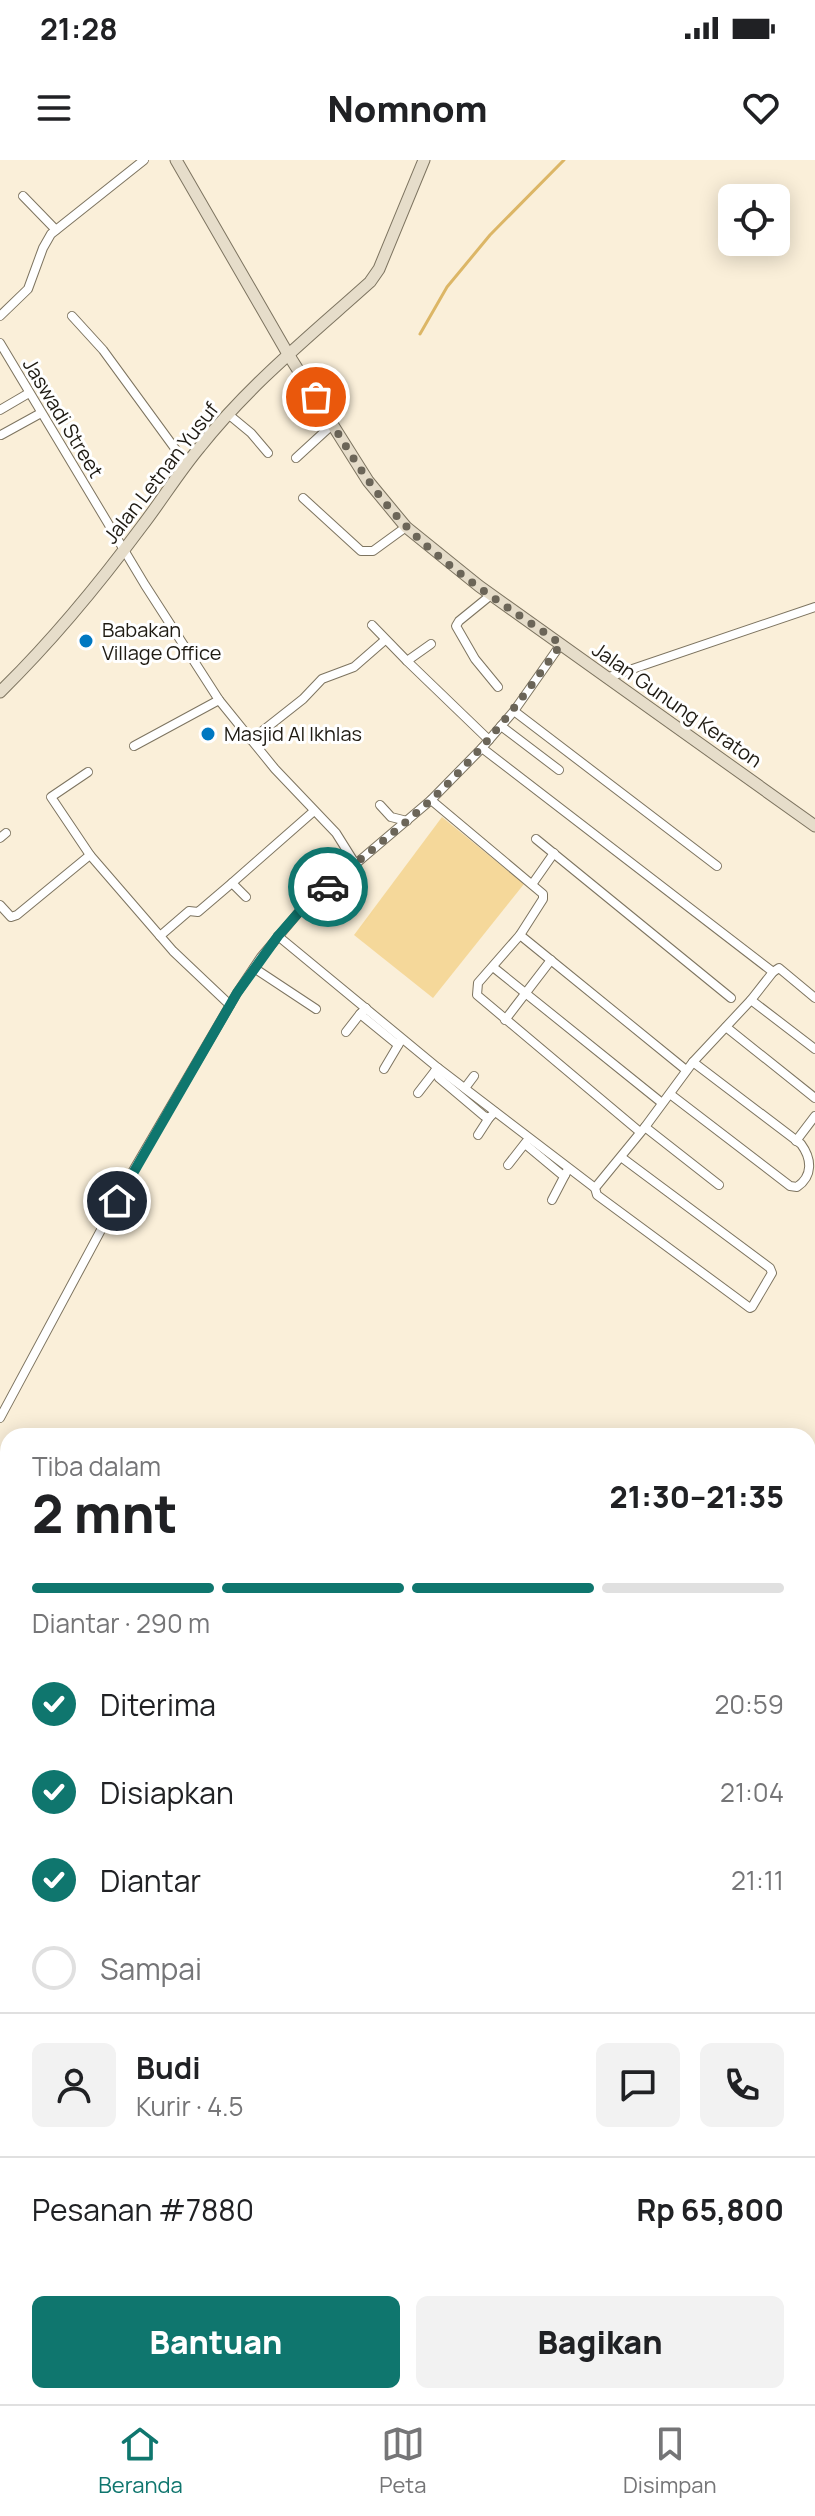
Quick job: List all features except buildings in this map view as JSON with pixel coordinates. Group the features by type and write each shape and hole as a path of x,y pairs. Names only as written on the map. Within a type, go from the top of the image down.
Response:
{"street":[{"path":"0,316 28,289 43,248 56,230 144,160"},
{"name":"Jalan Gunung Keraton","path":"176,160 288,354 368,481 406,527 491,595 815,826"},
{"name":"Jalan Letnan Yusuf","path":"0,692 43,648 125,549 228,414 288,354 370,282 379,269 424,160"},
{"path":"23,196 56,230"},
{"path":"72,316 103,350 187,465"},
{"name":"Jaswadi Street","path":"0,343 145,585 219,700 336,833 356,865"},
{"path":"0,410 29,393"},
{"path":"1,435 41,413"},
{"path":"228,414 251,433 268,453"},
{"path":"296,458 333,424"},
{"path":"303,498 361,551 373,551 406,527"},
{"path":"491,595 456,626 475,659 498,687"},
{"path":"606,678 815,607"},
{"path":"372,625 489,740"},
{"path":"251,740 293,708 322,679 354,667 385,640"},
{"path":"407,661 431,644"},
{"path":"0,1418 130,1176 254,968 299,912 431,800 482,748 514,711 561,644"},
{"path":"134,746 219,700"},
{"path":"514,711 717,866"},
{"path":"501,726 559,770"},
{"path":"482,748 773,972"},
{"path":"88,772 51,797 90,855 132,906 230,1005"},
{"path":"431,800 533,883 541,891 543,899 520,935 478,983 477,995 642,1130 719,1185"},
{"path":"380,805 391,817 407,821"},
{"path":"160,936 189,911 198,912 314,811"},
{"path":"536,839 731,998"},
{"path":"533,883 554,853"},
{"path":"0,905 11,917 17,915 90,855"},
{"path":"232,883 246,897"},
{"path":"520,935 686,1070"},
{"path":"278,936 363,1011 492,1115 566,1172 595,1188 597,1195 674,1254 752,1307 772,1273 770,1268 621,1157"},
{"path":"505,1020 551,960"},
{"path":"493,967 662,1103"},
{"path":"254,968 316,1009"},
{"path":"595,1188 686,1070 773,972 779,968 815,998"},
{"path":"751,1000 815,1049"},
{"path":"346,1032 363,1011"},
{"path":"726,1027 815,1098"},
{"path":"384,1069 400,1041"},
{"path":"670,1094 794,1188 806,1180 810,1165 804,1147 693,1062"},
{"path":"436,1069 465,1088 492,1115"},
{"path":"418,1093 436,1069"},
{"path":"465,1088 474,1076"},
{"path":"478,1135 492,1115"},
{"path":"796,1141 815,1116"},
{"path":"508,1165 527,1142"},
{"path":"552,1200 566,1172"}],"shaded area":[{"path":"442,817 524,884 433,998 354,935"}],"waterway":[{"path":"420,334 447,287 490,235 564,160"}],"way so far":[{"path":"316,397 368,481 406,527 479,586 561,644 514,711 482,748 431,800 328,887"}],"place":[{"name":"Babakan Village Office","path":"86,641"},
{"name":"Masjid Al Ikhlas","path":"208,734"}],"route":[{"path":"117,1201 261,957 299,912 328,887"}]}
